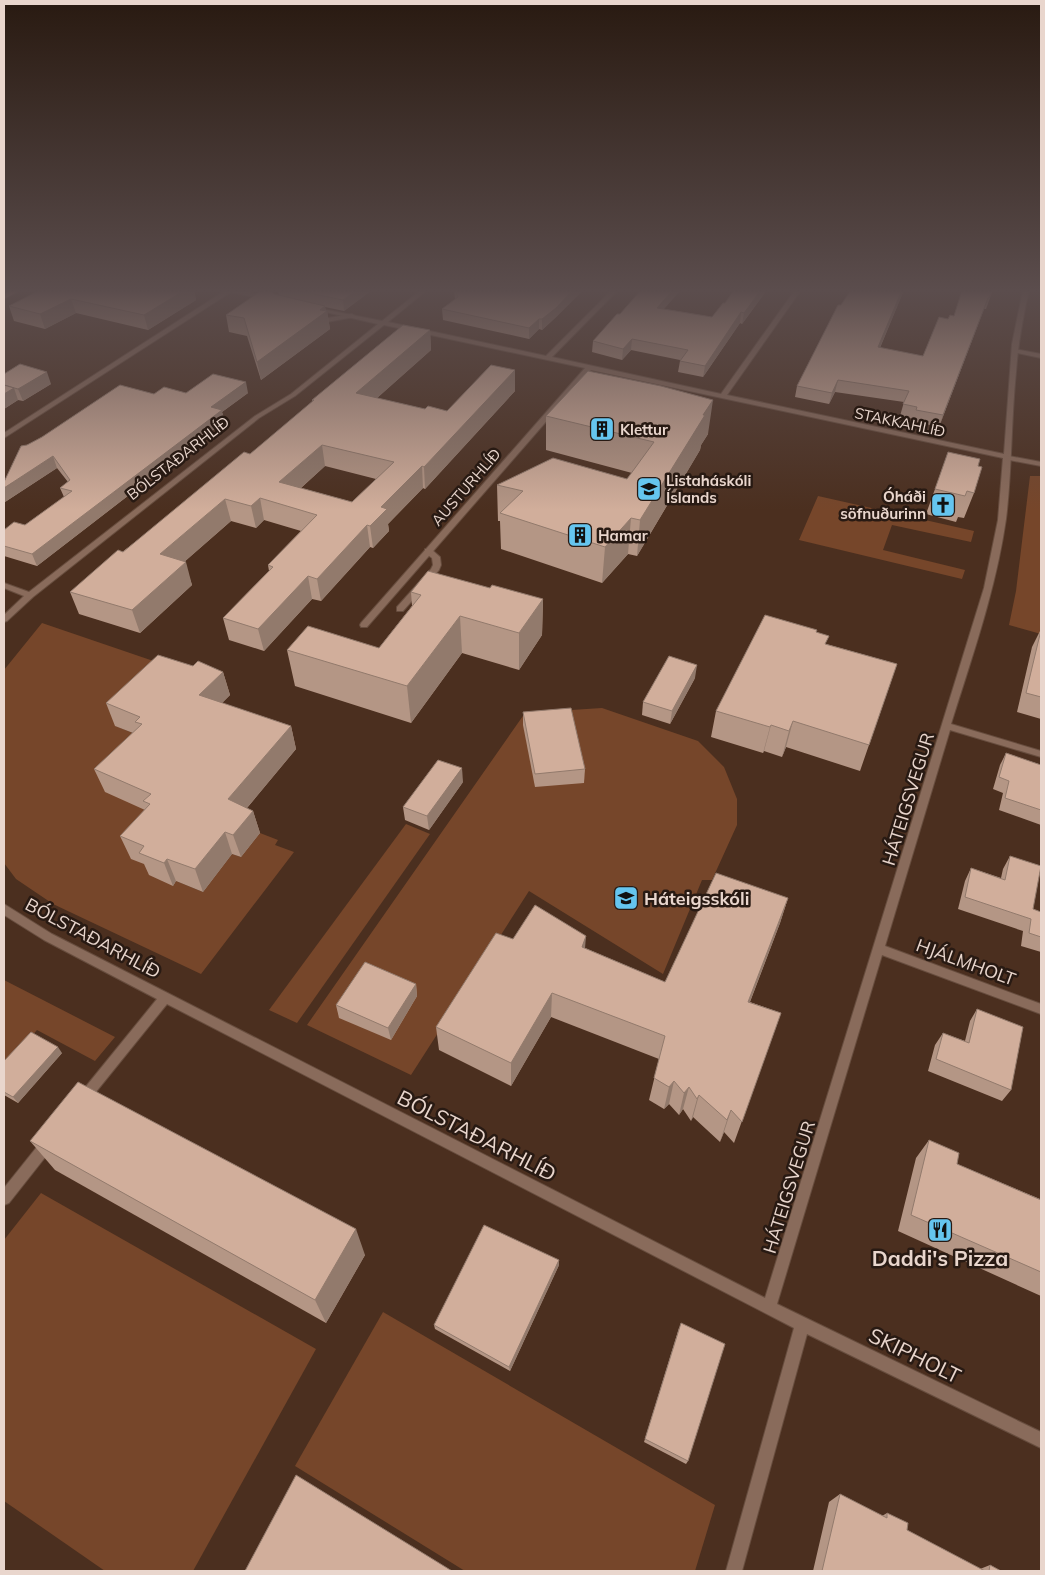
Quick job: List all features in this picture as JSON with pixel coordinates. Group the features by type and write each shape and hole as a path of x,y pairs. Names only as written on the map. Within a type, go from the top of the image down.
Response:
{"street":[{"path":"4,436 117,364"},
{"name":"BÓLSTAÐARHLÍÐ","path":"4,619 30,595 257,416 293,395 331,364"},
{"name":"STAKKAHLÍÐ","path":"574,364 1040,464"},
{"path":"723,396 746,364"},
{"name":"HÁTEIGSVEGUR","path":"769,1308 947,726 994,564 1003,510 1013,364"},
{"name":"AUSTURHLÍÐ","path":"364,625 590,367"},
{"path":"400,609 435,570 436,557 428,551"},
{"path":"4,585 30,595"},
{"path":"947,726 1041,754"},
{"name":"BÓLSTAÐARHLÍÐ","path":"4,910 48,938 769,1308"},
{"name":"HJÁLMHOLT","path":"878,948 1041,1009"},
{"name":"BÓLSTAÐARHLÍÐ","path":"74,1110 166,997"},
{"path":"4,1198 56,1132"},
{"name":"SKIPHOLT","path":"769,1308 1041,1440"},
{"path":"734,1571 802,1324"}],"shaded area":[{"path":"1030,476 1041,476 1041,634 1009,625 1016,591"},
{"path":"818,496 974,531 971,542 892,525 883,550 965,570 962,579 799,540"},
{"path":"42,623 215,682 116,726 149,740 160,817 154,869 173,886 176,881 203,892 232,854 241,857 260,833 278,840 275,845 294,852 201,974 53,904 16,879 4,863 4,670"},
{"path":"602,708 698,741 724,767 737,799 737,825 712,880 702,880 663,974 529,891 411,1075 307,1025 525,713"},
{"path":"406,824 430,834 297,1023 269,1010"},
{"path":"4,980 115,1037 95,1061 37,1030 4,1067"},
{"path":"41,1193 316,1349 193,1571 105,1571 4,1501 4,1240"},
{"path":"383,1312 715,1505 695,1571 465,1571 295,1466"}],"building":[{"path":"20,364 47,372 18,389 4,385 4,374"},
{"path":"356,364 391,364 356,393 425,409 428,406 447,411 491,365 515,370 424,467 422,466 381,507 387,509 370,526 367,525 317,579 308,576 258,629 223,618 273,567 268,565 317,515 260,498 251,506 225,499 160,554 186,562 132,610 70,592 118,550 123,552 244,452 250,454 314,400 312,400","holes":["322,445 394,462 352,502 279,482"]},
{"path":"692,364 707,364 705,366"},
{"path":"808,364 963,364 943,415 916,410 917,407 903,404 909,391 838,380 832,393 797,386"},
{"path":"588,371 661,386 713,400 640,520 631,518 605,547 500,513 523,491 497,485 553,458 627,479 654,442 546,416"},
{"path":"213,374 246,382 211,407 222,410 32,554 4,546 4,530 14,522 25,525 72,491 60,488 70,480 53,456 4,488 4,482 21,446 42,437 120,385 154,394 164,387 186,393"},
{"path":"4,385 14,388 4,394"},
{"path":"948,452 980,459 978,466 982,467 974,493 967,491 965,496 935,489"},
{"path":"428,571 490,588 492,585 543,599 519,633 460,616 407,686 287,650 308,626 379,648 421,595 411,592"},
{"path":"765,615 817,630 816,632 829,636 825,644 897,664 869,745 793,721 789,731 716,711"},
{"path":"1041,630 1041,697 1026,693"},
{"path":"158,655 193,666 198,661 223,672 199,695 291,726 228,799 253,811 233,835 225,832 195,869 167,859 164,863 139,853 144,846 120,836 150,804 143,801 151,794 94,769 142,724 135,722 140,717 106,703"},
{"path":"669,656 697,665 672,711 643,702"},
{"path":"571,708 585,769 535,774 523,712"},
{"path":"1006,753 1041,765 1041,810 1005,798 1009,781 999,777"},
{"path":"438,760 462,768 427,816 403,807"},
{"path":"1010,856 1041,866 1033,909 1041,912 1041,937 1029,933 1031,919 965,897 971,868 1005,880"},
{"path":"716,873 788,898 748,1002 781,1013 742,1122 731,1110 727,1120 699,1095 697,1099 689,1087 684,1093 674,1081 669,1087 654,1078 665,1036 552,993 511,1063 436,1027 496,933 513,939 535,905 586,936 582,947 665,982"},
{"path":"365,962 416,984 388,1028 336,1005"},
{"path":"977,1009 1023,1027 1011,1090 936,1059 943,1033 969,1043"},
{"path":"31,1032 58,1047 13,1097 4,1092 4,1061"},
{"path":"78,1082 356,1229 315,1300 30,1141"},
{"path":"929,1140 959,1153 957,1164 1041,1200 1041,1272 911,1215"},
{"path":"484,1225 559,1260 509,1367 434,1325"},
{"path":"681,1323 725,1344 688,1461 645,1439"},
{"path":"296,1475 452,1571 245,1571"},
{"path":"840,1494 887,1518 887,1513 908,1523 907,1530 985,1571 822,1571"},
{"path":"990,1565 1001,1571 989,1571"}],"place":[{"name":"Klettur","path":"602,429"},
{"name":"Listaháskóli Íslands","path":"649,489"},
{"name":"Óháði söfnuðurinn","path":"943,505"},
{"name":"Hamar","path":"580,535"},
{"name":"Háteigsskóli","path":"626,898"},
{"name":"Daddi's Pizza","path":"940,1230"}]}
